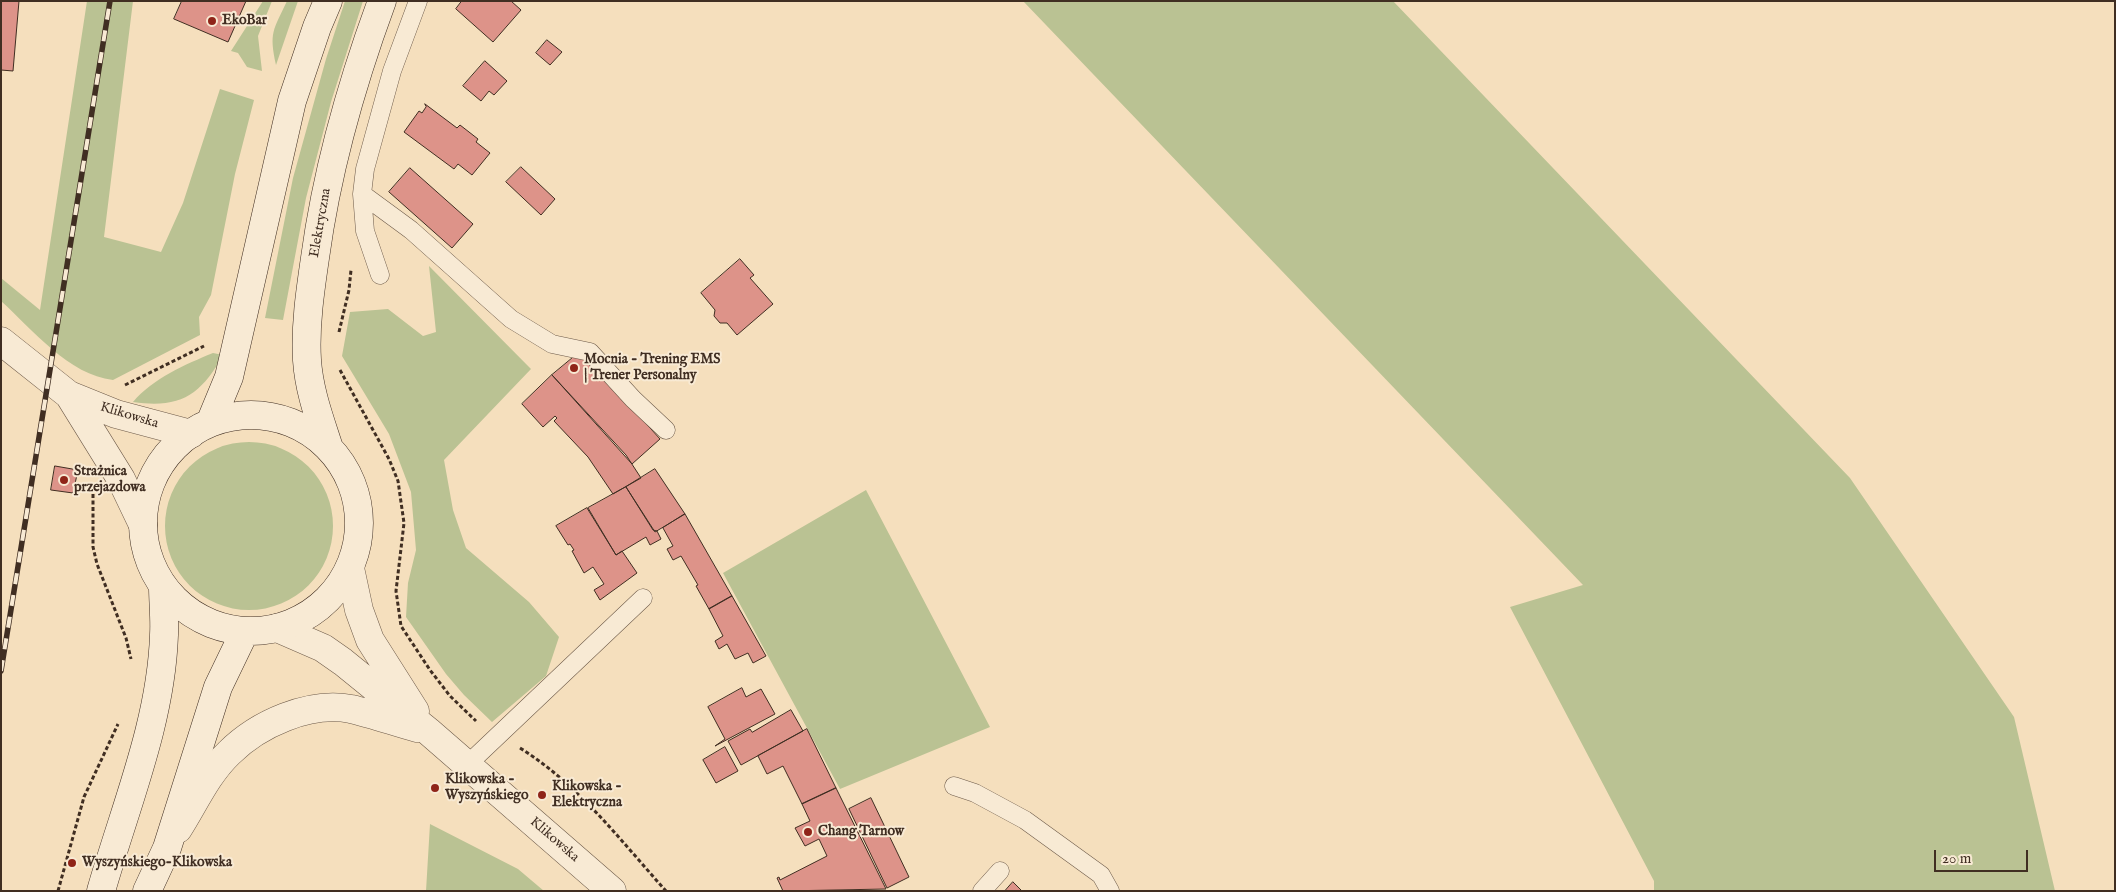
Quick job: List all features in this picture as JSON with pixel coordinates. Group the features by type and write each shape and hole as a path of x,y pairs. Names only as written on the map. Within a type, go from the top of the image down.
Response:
{"main road":[{"path":"200,428 229,377 292,101 317,27 328,1"},
{"name":"Elektryczna","path":"329,448 314,402 307,361 306,332 312,281 318,238 342,118 382,1"},
{"name":"Klikowska","path":"1,341 69,395 116,414 200,428"},
{"name":"Klikowska","path":"69,395 121,479 143,525"},
{"path":"252,415 294,424 313,434 329,448 349,478 358,505 357,548 350,568 328,600 296,622 277,628 245,631 213,625 185,609 162,586 152,567 146,547 143,525 145,504 151,483 161,464 174,448 200,428 231,417 252,415"},
{"name":"Klikowska","path":"350,568 359,610 370,640 428,731"},
{"path":"101,891 143,755 157,695 164,636 162,586"},
{"name":"Klikowska","path":"277,628 322,648 343,662 428,731 612,891"},
{"path":"168,848 218,687 245,631"},
{"path":"147,891 168,848 211,775 228,753 255,732 305,710 349,709 428,731"}],"lane":[{"path":"380,275 366,231 362,194 365,169 392,71 418,1"},
{"path":"362,194 411,230 511,319 552,344 590,352 633,400 666,430"},
{"path":"467,765 643,598"},
{"path":"954,786 975,793 1025,820 1101,875 1110,891"},
{"path":"982,891 1000,871"}],"path":[{"path":"338,339 349,290 352,260"},
{"path":"339,366 389,459 398,481 404,523 396,591 401,626 430,670 468,715 497,736 534,756 587,803 666,891"},
{"path":"91,487 94,497 93,547 97,564 126,638 132,662"},
{"path":"58,891 84,797 121,717"}],"green space":[{"path":"87,1 133,1 104,237 161,252 183,203 220,89 254,100 235,174 211,295 199,317 200,335 113,380 81,370 52,350 1,301 1,278 40,310"},
{"path":"263,1 272,1 258,36 262,71 247,67 238,53 231,51"},
{"path":"287,1 298,1 276,65 273,45 274,32"},
{"path":"345,1 363,1 331,102 306,198 283,320 265,318 293,178 326,59"},
{"path":"1023,1 1393,1 1850,478 2014,717 2055,891 1654,891 1654,881 1510,607 1583,585"},
{"path":"429,266 531,369 444,460 453,510 466,548 529,602 559,637 546,676 492,722 464,695 446,674 406,617 408,583 416,550 411,492 389,434 342,356 350,312 388,309 423,336 436,332"},
{"path":"213,353 223,355 206,380 187,396 176,401 164,403 133,402 160,379 181,367"},
{"path":"249,442 273,446 289,452 314,473 323,486 329,502 333,526 329,550 323,566 302,591 289,600 273,606 249,610 225,606 209,600 184,579 175,566 169,550 165,526 169,502 175,486 196,461 209,452 225,446"},
{"path":"866,490 990,727 840,789 723,573"},
{"path":"430,824 518,869 544,891 426,891"}],"building":[{"path":"1,1 19,1 13,71 1,70"},
{"path":"182,1 246,1 228,42 174,19"},
{"path":"462,1 511,1 521,10 493,42 456,9"},
{"path":"547,40 562,52 550,65 536,53"},
{"path":"485,61 507,81 494,95 489,91 481,101 463,86"},
{"path":"425,104 457,128 460,125 478,139 476,142 490,153 472,175 458,164 454,169 404,132 419,111 422,113 426,107"},
{"path":"521,167 555,199 541,215 506,182"},
{"path":"410,168 473,224 452,248 389,192"},
{"path":"740,259 754,275 750,278 773,304 737,335 727,323 720,323 714,316 715,310 701,293"},
{"path":"581,351 660,439 632,464 552,375"},
{"path":"552,375 626,455 641,478 613,494 588,457 554,421 557,418 555,416 543,427 522,404"},
{"name":"Strażnica przejazdowa","path":"55,466 78,470 73,493 51,490"},
{"path":"655,469 685,514 655,532 626,487"},
{"path":"626,487 653,530 657,531 661,539 650,545 646,537 616,555 588,508"},
{"path":"587,508 616,555 622,551 637,573 600,600 594,590 604,584 593,567 584,573 572,551 574,550 570,544 568,545 556,526"},
{"path":"685,514 732,596 709,609 681,556 673,560 667,549 673,546 663,528"},
{"path":"732,596 766,656 753,663 748,653 735,659 727,644 719,649 715,641 723,636 709,609"},
{"path":"742,688 746,697 761,689 775,714 715,746 725,739 708,707"},
{"path":"791,710 803,731 741,765 728,741 750,729 752,732"},
{"path":"807,729 836,788 802,804 783,766 767,774 758,756"},
{"path":"725,747 738,771 716,783 703,760"},
{"path":"836,788 886,889 783,891 777,878 779,877 780,880 827,856 819,839 805,846 795,828 810,821 802,804"},
{"path":"871,798 909,877 887,888 849,809"},
{"path":"1013,882 1022,891 1005,891"}],"railway":[{"path":"1,671 110,1"}],"place":[{"name":"EkoBar","path":"212,21"},
{"name":"Mocnia - Trening EMS | Trener Personalny","path":"574,368"},
{"name":"Strażnica przejazdowa","path":"64,480"},
{"name":"Klikowska - Wyszyńskiego","path":"435,788"},
{"name":"Klikowska - Elektryczna","path":"542,795"},
{"name":"Chang Tarnow","path":"808,832"},
{"name":"Wyszyńskiego-Klikowska","path":"72,863"}]}
